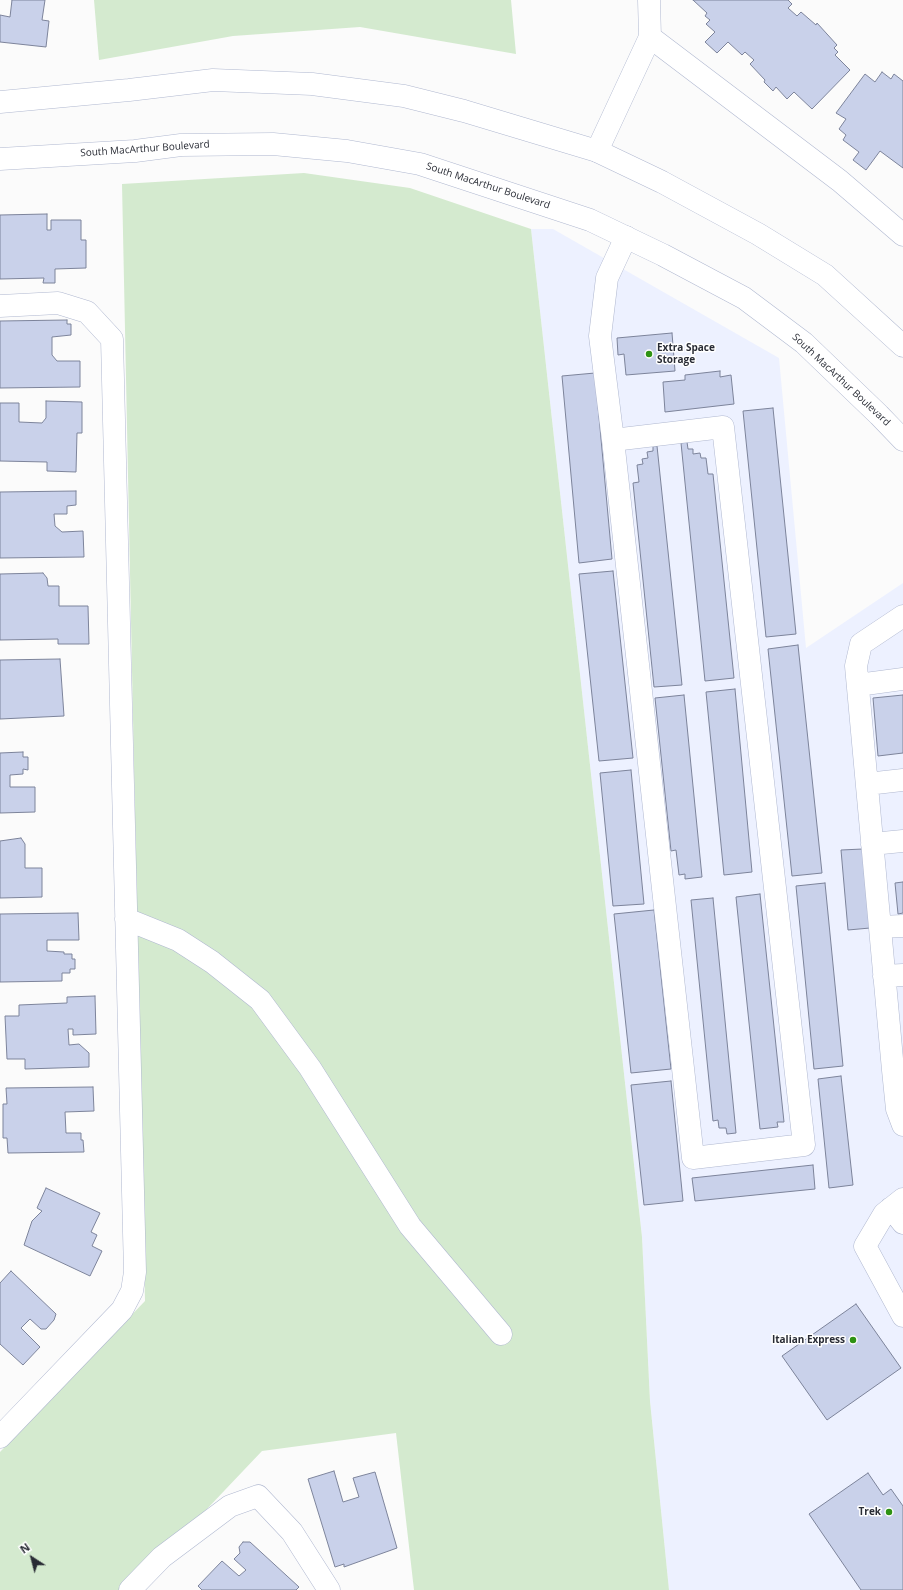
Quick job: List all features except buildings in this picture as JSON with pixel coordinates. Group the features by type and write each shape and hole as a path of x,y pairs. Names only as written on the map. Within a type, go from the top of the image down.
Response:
{"main road":[{"path":"597,151 650,37 649,0"},
{"path":"650,37 840,181 903,235"},
{"path":"0,102 122,91 213,80 312,84 404,96 464,111 597,151 662,182 758,234 825,275 903,346"},
{"name":"South MacArthur Boulevard","path":"0,159 135,151 180,145 273,144 347,151 420,164 590,220 670,258 744,298 804,343 903,440"},
{"path":"613,440 723,427 804,1145 693,1158 613,440 600,336 607,278 626,237"},
{"path":"0,306 58,302 87,312 112,339 135,1272 132,1291 122,1310 0,1438"},
{"path":"903,616 861,644 856,666 880,928 894,976 898,1108 903,1125"},
{"path":"858,685 903,679"},
{"path":"867,784 903,780"},
{"path":"872,844 903,841"},
{"path":"126,919 178,940 212,962 260,1000 310,1068 410,1226 501,1334"},
{"path":"880,928 903,926"},
{"path":"895,1211 865,1246 903,1316"},
{"path":"130,1590 162,1557 230,1506 258,1496 292,1532 329,1590"}],"shaded area":[{"path":"531,229 553,229 779,358 806,648 903,583 903,1590 669,1590 650,1401 642,1237"}],"green space":[{"path":"94,0 511,0 516,54 360,27 233,36 99,60"},
{"path":"304,173 410,188 531,229 642,1237 650,1401 669,1590 414,1590 396,1433 262,1451 130,1590 0,1590 0,1452 145,1301 122,184"}],"place":[{"name":"Extra Space Storage","path":"649,354"},
{"name":"Italian Express","path":"853,1340"},
{"name":"Trek","path":"889,1512"}]}
